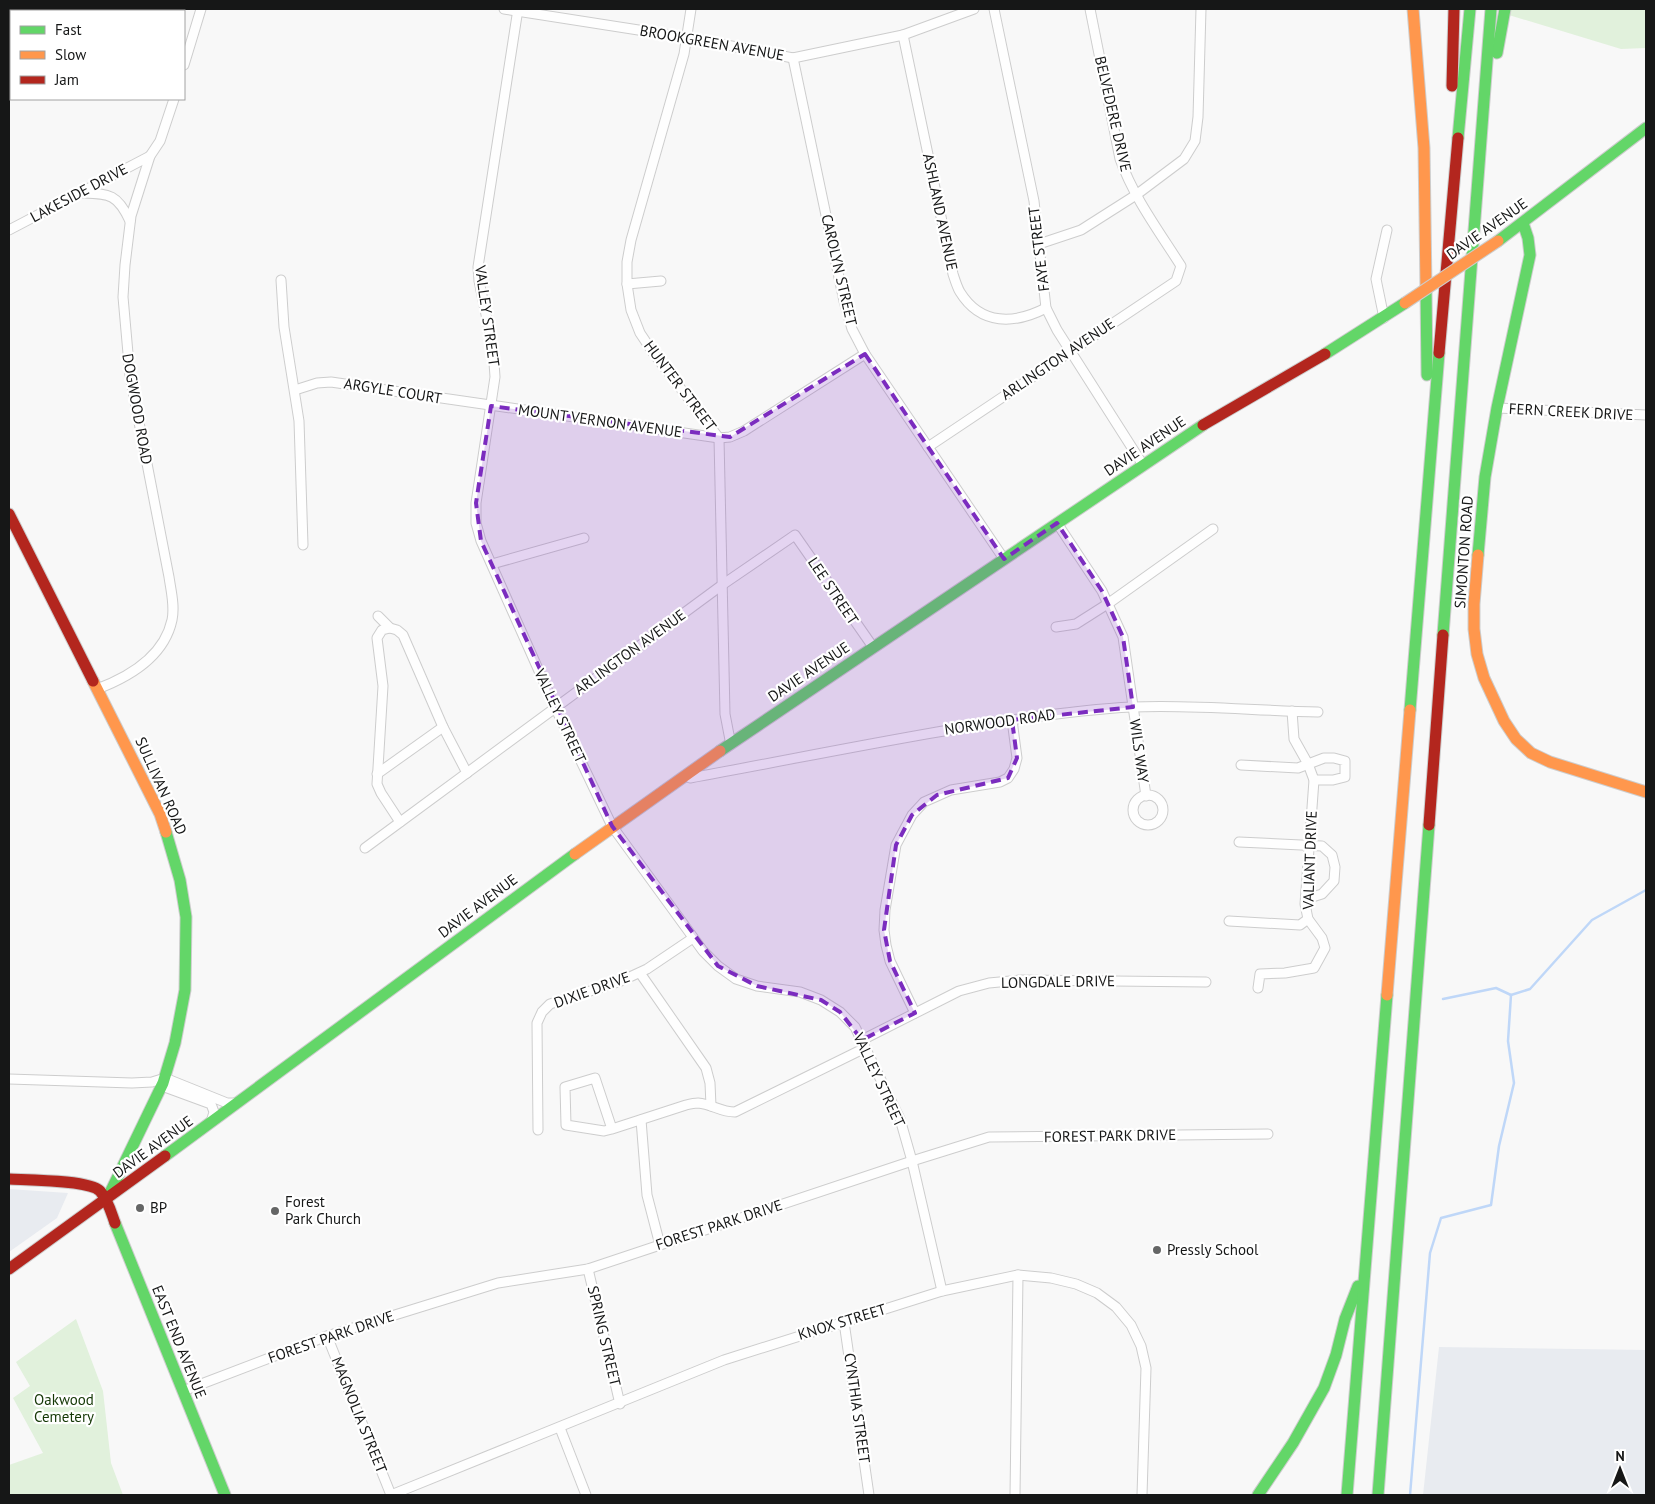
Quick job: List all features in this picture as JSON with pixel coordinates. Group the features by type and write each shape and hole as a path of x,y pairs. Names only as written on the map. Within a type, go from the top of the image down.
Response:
{"main road":[{"path":"1413,9 1424,148 1429,465"},
{"path":"1447,253 1454,9"},
{"path":"1347,1495 1429,465 1470,9"},
{"path":"1378,1495 1490,10"},
{"path":"1480,154 1504,14"},
{"name":"DAVIE AVENUE","path":"9,1269 209,1125 612,826 872,647 1143,465 1236,404 1342,345 1384,318 1498,241 1646,128"},
{"name":"SIMONTON ROAD","path":"1523,222 1528,238 1530,255 1496,408 1485,477 1474,604 1477,654 1484,678 1504,721 1516,739 1532,753 1550,762 1646,792"},
{"name":"SULLIVAN ROAD","path":"9,514 160,814 171,845 180,880 186,917 184,990 178,1028 164,1082 106,1200"},
{"path":"9,1178 86,1184 99,1190 106,1200"},
{"name":"EAST END AVENUE","path":"106,1200 224,1495"},
{"path":"1258,1495 1293,1443 1324,1388 1336,1355 1345,1319 1364,1270"}],"street":[{"path":"185,62 201,9"},
{"name":"BROOKGREEN AVENUE","path":"504,9 686,38 793,58 903,36 974,9"},
{"name":"HUNTER STREET","path":"690,9 684,54 631,240 626,284 631,310 640,333 719,438 725,714 730,740 733,742"},
{"name":"FAYE STREET","path":"994,9 1031,186 1046,308 1057,330 1143,465"},
{"name":"BELVEDERE DRIVE","path":"1090,9 1120,159 1136,195 1181,266"},
{"path":"1039,244 1081,230 1136,195 1184,159 1195,141 1198,117 1201,9"},
{"name":"VALLEY STREET","path":"518,10 478,267 479,281 493,348 495,377 476,504 476,522 481,541 555,707 612,826 693,938 718,966 736,978 757,986 800,992 821,1000 840,1012 855,1028 900,1119 912,1161 942,1291"},
{"name":"ASHLAND AVENUE","path":"903,36 953,274 960,292 972,307 980,312 988,316 1007,320 1026,317 1046,308"},
{"name":"CAROLYN STREET","path":"793,58 844,301 852,329 865,354 1004,559"},
{"name":"DOGWOOD ROAD","path":"97,689 136,670 153,655 165,639 172,620 170,577 128,366 123,298 124,265 130,221 150,156 160,141 174,100"},
{"name":"LAKESIDE DRIVE","path":"9,230 150,156"},
{"path":"80,193 101,193 114,198 122,205 130,221"},
{"path":"1384,318 1376,279 1388,230"},
{"name":"ARLINGTON AVENUE","path":"928,447 1176,281 1181,266"},
{"path":"282,280 284,327 299,421 303,545"},
{"path":"626,284 662,281"},
{"name":"MOUNT VERNON AVENUE","path":"491,406 719,438 730,437 744,431 865,354"},
{"name":"ARGYLE COURT","path":"295,390 317,383 331,382 491,406"},
{"name":"FERN CREEK DRIVE","path":"1496,408 1646,415"},
{"name":"WILS WAY","path":"1057,523 1109,604 1123,637 1146,796"},
{"path":"1056,627 1076,624 1109,604 1212,529"},
{"name":"ARLINGTON AVENUE","path":"365,848 722,585 795,535"},
{"name":"LEE STREET","path":"795,535 872,647"},
{"path":"492,564 584,538"},
{"path":"378,616 390,628"},
{"path":"400,822 377,784 383,686 377,638 382,630 390,628 398,630 403,635 443,727 467,772"},
{"name":"NORWOOD ROAD","path":"687,774 690,778 932,732 1012,720 1133,707 1318,712"},
{"name":"VALIANT DRIVE","path":"1258,988 1260,974 1285,973 1314,968 1325,948 1322,938 1308,919 1306,899 1314,780 1308,764 1294,739 1292,711"},
{"path":"915,1012 890,961 885,938 885,910 896,845 912,815 924,802 951,790 1000,782 1008,778 1014,769 1017,758 1012,720"},
{"path":"377,774 443,727"},
{"path":"1242,765 1298,768 1324,758 1345,761 1345,777 1333,780 1314,780"},
{"path":"1239,842 1322,846 1332,855 1335,867 1334,881 1322,894 1306,899"},
{"path":"1229,921 1300,925 1308,919"},
{"name":"DIXIE DRIVE","path":"538,1130 537,1023 542,1012 550,1004 621,982 640,973 693,938"},
{"path":"640,973 706,1068 710,1083 711,1106"},
{"name":"LONGDALE DRIVE","path":"612,1129 686,1105 698,1103 724,1112 735,1112 863,1044 915,1012 959,991 989,983 1020,980 1206,982"},
{"path":"595,1078 612,1129 604,1130 566,1125 565,1087 595,1078"},
{"path":"9,1080 164,1082 227,1103 240,1102"},
{"path":"164,1082 211,1104 214,1114 209,1125"},
{"path":"132,1083 148,1089 152,1095 153,1106"},
{"path":"641,1120 647,1195 660,1245"},
{"name":"FOREST PARK DRIVE","path":"183,1391 327,1336 498,1283 588,1269 912,1161 989,1138 1268,1134"},
{"name":"SPRING STREET","path":"588,1269 620,1404"},
{"path":"1015,1495 1018,1275"},
{"name":"KNOX STREET","path":"391,1495 620,1404 724,1360 942,1291 1018,1275 1051,1278 1076,1284 1098,1293 1116,1307 1131,1325 1141,1346 1146,1368 1142,1495"},
{"name":"CYNTHIA STREET","path":"844,1322 869,1495"},
{"name":"MAGNOLIA STREET","path":"327,1336 391,1495"},
{"path":"560,1428 586,1495"}],"highlighted area":[{"path":"865,354 1004,559 1057,523 1102,591 1123,637 1133,707 1012,720 1017,758 1008,778 937,795 912,815 896,845 884,930 890,961 915,1013 862,1040 840,1012 821,1000 757,986 718,966 612,826 481,541 476,503 491,406 730,437"}],"shaded area":[{"path":"9,1189 68,1193 57,1218 9,1252"},
{"path":"1439,1347 1646,1350 1646,1495 1423,1495"}],"green space":[{"path":"1489,9 1646,9 1646,48 1621,49"},
{"name":"Oakwood Cemetery","path":"76,1319 103,1391 111,1463 123,1495 9,1495 9,1465 43,1453 13,1398 30,1386 16,1362"}],"waterway":[{"path":"1410,1495 1430,1253 1441,1218 1491,1205 1499,1146 1514,1083 1508,1041 1511,995 1530,989 1592,920 1646,890"},
{"path":"1443,999 1496,988 1511,995"}],"traffic: fast":[{"path":"1458,138 1470,9"},
{"path":"1443,635 1491,9"},
{"path":"1497,53 1505,9"},
{"path":"1498,241 1646,128"},
{"path":"1478,555 1485,477 1497,408 1530,255 1528,238 1523,223"},
{"path":"1426,289 1427,375"},
{"path":"1325,354 1405,303"},
{"path":"1410,710 1439,353"},
{"path":"720,751 1203,425"},
{"path":"1378,1495 1429,825"},
{"path":"108,1197 163,1083 175,1043 185,990 186,917 180,880 166,832"},
{"path":"165,1156 575,854"},
{"path":"1347,1495 1387,995"},
{"path":"115,1223 225,1495"},
{"path":"1258,1495 1293,1443 1324,1388 1336,1355 1345,1319 1358,1286"}],"traffic: slow":[{"path":"1413,9 1424,148 1426,289"},
{"path":"1405,303 1498,241"},
{"path":"1478,555 1474,604 1477,654 1484,678 1504,721 1516,739 1531,753 1550,762 1646,792"},
{"path":"93,681 160,814 166,832"},
{"path":"1387,995 1410,710"},
{"path":"575,854 720,751"}],"traffic: jam":[{"path":"1452,86 1454,9"},
{"path":"1439,353 1458,138"},
{"path":"1203,425 1325,354"},
{"path":"9,514 93,681"},
{"path":"1429,825 1443,635"},
{"path":"9,1269 165,1156"},
{"path":"9,1179 43,1180 94,1187 105,1198 115,1223"}],"place":[{"name":"BP","path":"140,1208"},
{"name":"Forest Park Church","path":"275,1211"},
{"name":"Pressly School","path":"1157,1250"}]}
